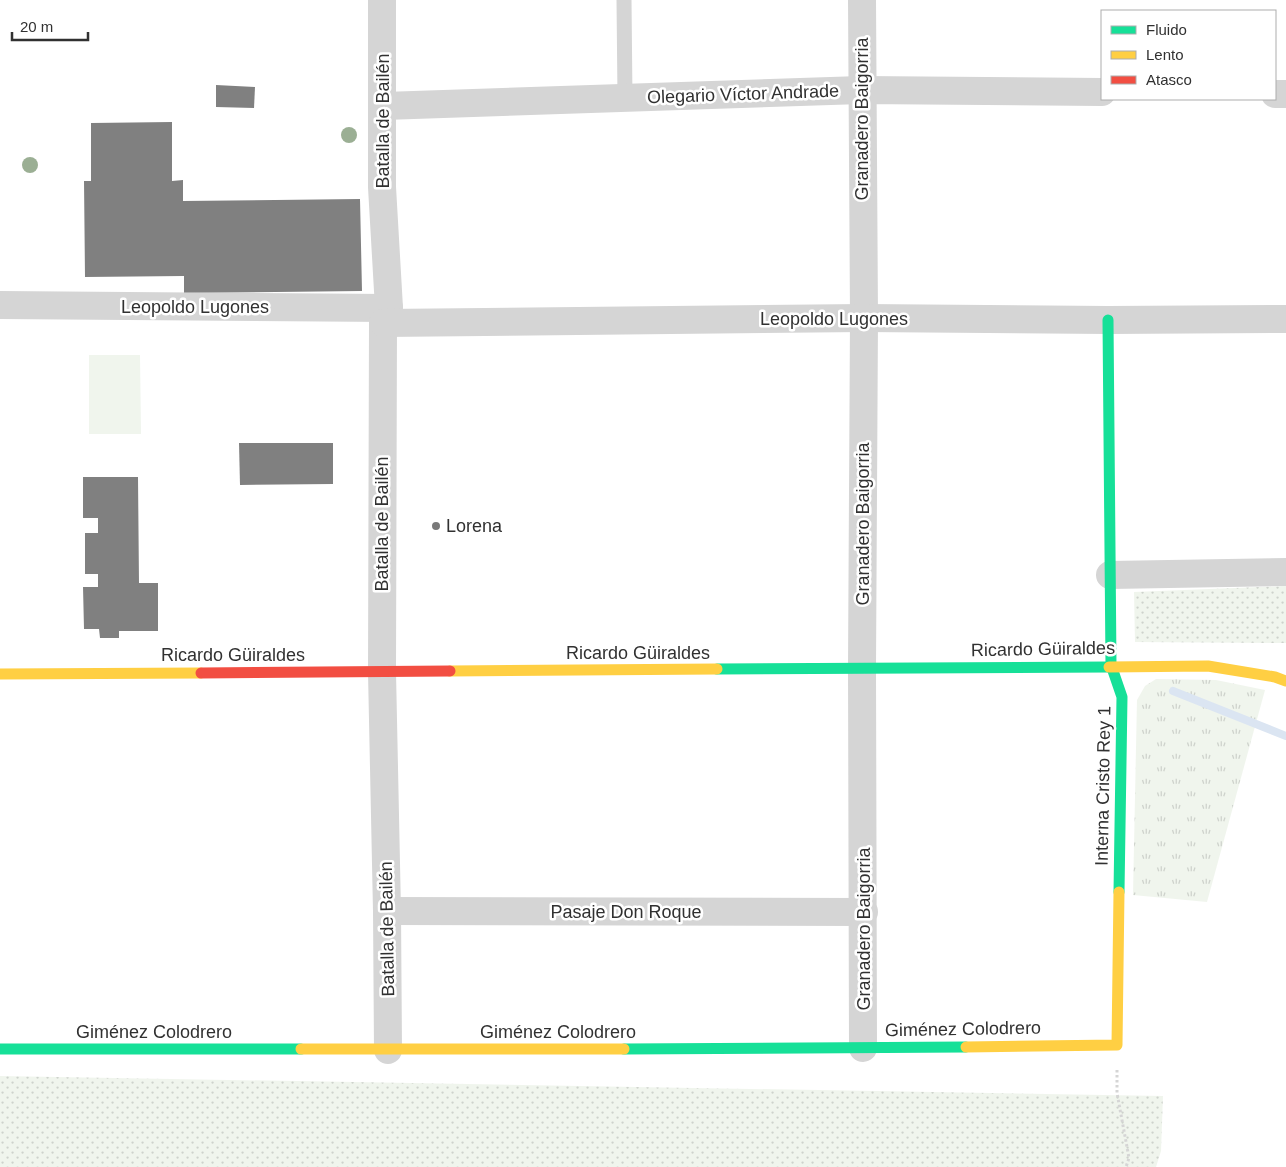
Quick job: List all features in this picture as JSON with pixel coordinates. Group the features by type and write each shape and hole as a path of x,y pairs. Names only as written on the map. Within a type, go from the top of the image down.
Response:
{"street":[{"name":"Batalla de Bailén","path":"382,0 384,106 382,187 386,316 382,672 388,1050"},
{"name":"Granadero Baigorria","path":"862,0 864,1048"},
{"name":"Olegario Víctor Andrade","path":"384,106 861,90 1101,92"},
{"name":"Leopoldo Lugones","path":"0,305 386,316 1108,320 1286,319"},
{"name":"Interna Cristo Rey 1","path":"1108,320 1112,665 1122,697 1117,1045"},
{"path":"1110,575 1286,572"},
{"name":"Ricardo Güiraldes","path":"0,674 1112,665 1208,666 1281,679"},
{"name":"Pasaje Don Roque","path":"387,911 864,912"},
{"name":"Giménez Colodrero","path":"0,1049 388,1050 1117,1045"}],"lane":[{"path":"624,0 626,98"}],"path":[{"path":"1117,1045 1117,1093 1129,1158 1126,1167"}],"green space":[{"path":"89,355 140,355 141,434 89,434"},
{"path":"1286,586 1286,643 1135,642 1134,592"},
{"path":"1156,679 1216,680 1265,690 1207,902 1133,895 1137,700 1145,686"},
{"path":"0,1076 1163,1096 1161,1151 1156,1167 0,1167"}],"building":[{"path":"216,85 255,87 254,108 216,107"},
{"path":"172,122 172,181 183,180 183,201 360,199 362,291 184,293 184,276 85,277 84,181 91,181 91,123"},
{"path":"239,443 333,443 333,484 240,485"},
{"path":"83,477 138,477 139,583 158,583 158,631 119,631 119,638 100,638 99,629 84,629 83,587 98,587 98,574 85,574 85,533 98,533 98,518 83,518"}],"waterway":[{"path":"1173,691 1286,736"}],"traffic: fast":[{"path":"1108,320 1111,665 1122,697 1119,892"},
{"path":"717,669 1109,667"},
{"path":"624,1049 966,1047"},
{"path":"0,1049 301,1049"}],"traffic: slow":[{"path":"1109,667 1208,666 1275,677 1286,681"},
{"path":"450,671 717,669"},
{"path":"0,674 201,673"},
{"path":"966,1047 1117,1045 1119,892"},
{"path":"301,1049 624,1049"}],"traffic: jam":[{"path":"201,673 450,671"}],"place":[{"name":"Lorena","path":"436,526"}]}
